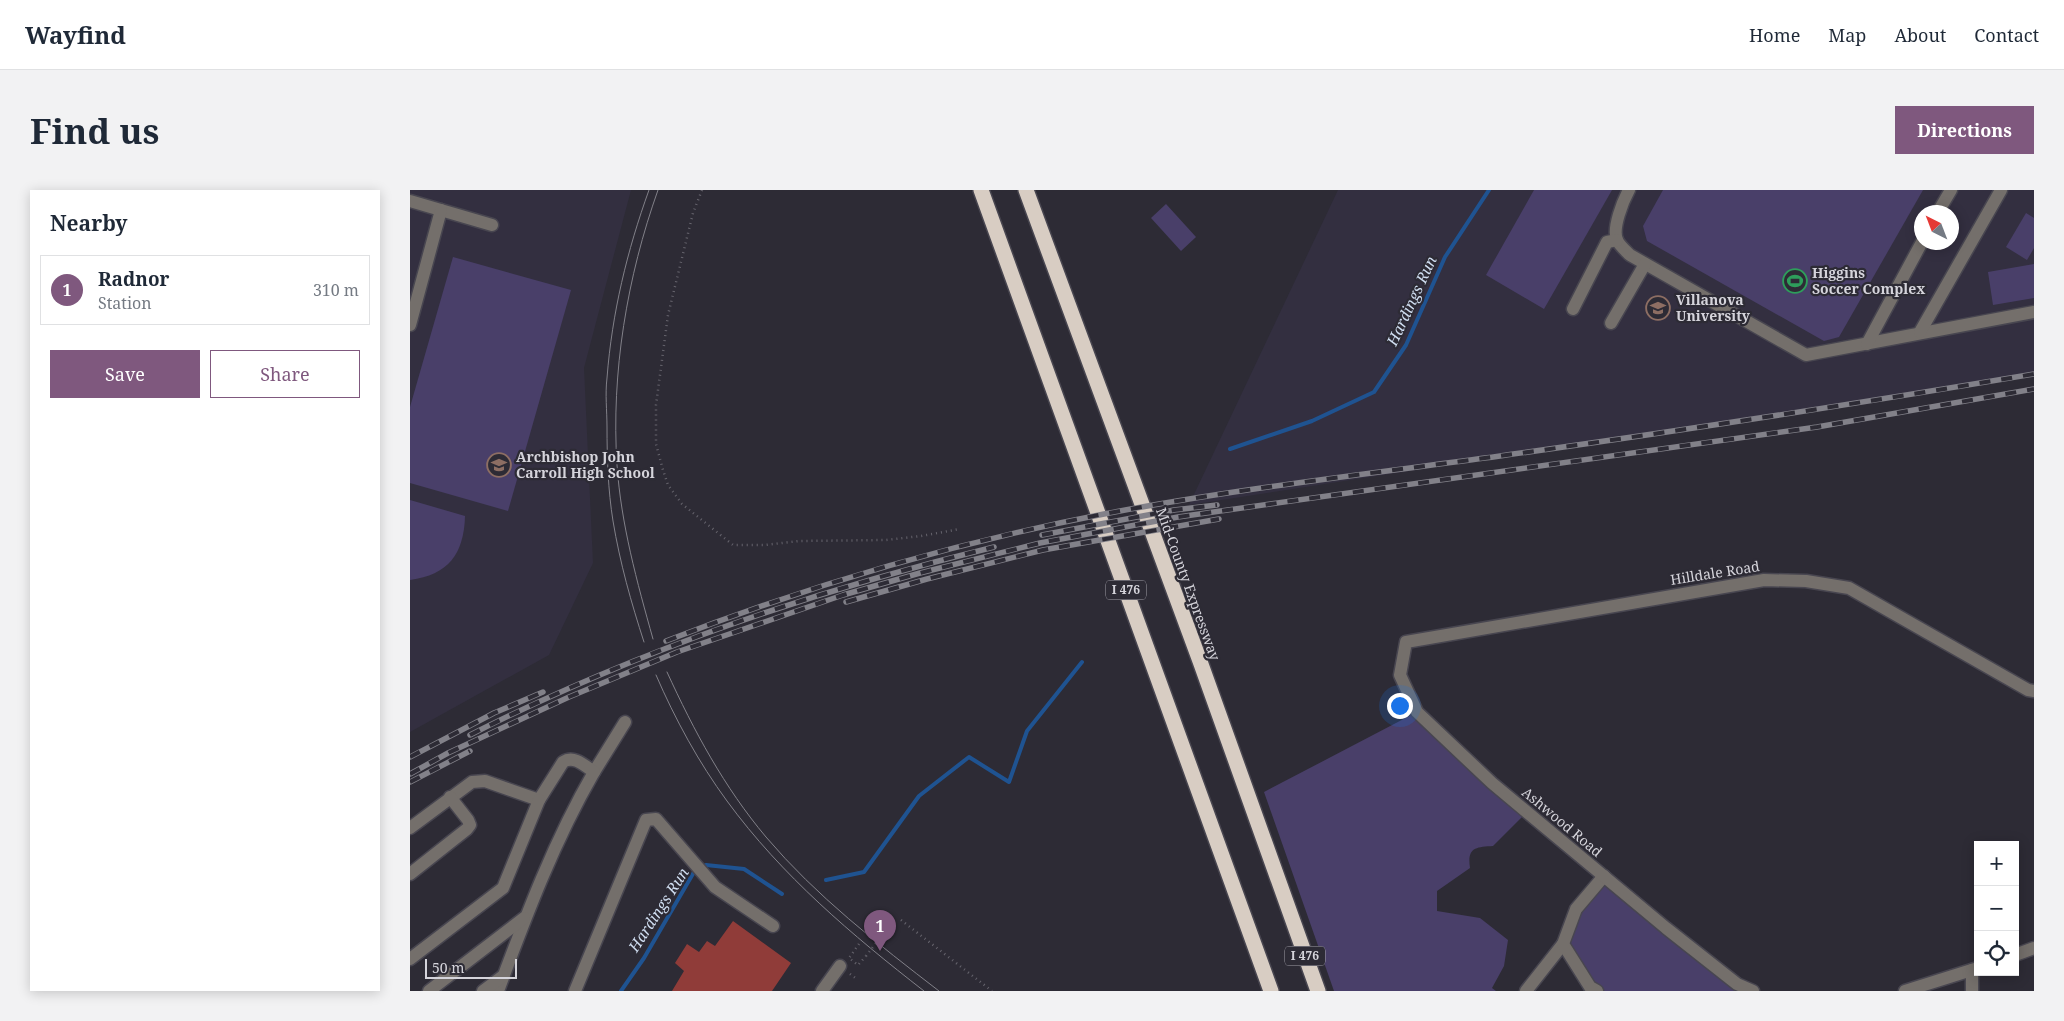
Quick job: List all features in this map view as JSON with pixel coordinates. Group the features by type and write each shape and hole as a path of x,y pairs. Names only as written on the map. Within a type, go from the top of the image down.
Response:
{"highway":[{"name":"I 476","path":"981,190 1271,991"},
{"name":"Mid-County Expressway","path":"1026,190 1201,664 1318,991"},
{"path":"1292,920 1328,991"}],"street":[{"path":"1629,190 1621,206 1616,228 1617,240 1630,256 1806,355 2034,312"},
{"path":"1942,205 1951,190"},
{"path":"1920,332 2001,190"},
{"path":"410,201 492,225"},
{"path":"410,325 441,210"},
{"path":"1573,309 1607,242 1617,240"},
{"path":"1867,344 1918,250"},
{"path":"1611,323 1645,264"},
{"name":"Hilldale Road","path":"1406,642 1764,580 1806,581 1849,588 2028,690 2034,691"},
{"name":"Ashwood Road","path":"1406,642 1400,675 1417,712 1492,783 1737,984 1753,991"},
{"path":"498,991 525,918 570,813 624,722"},
{"path":"410,960 503,888 539,800 563,762 568,759 574,759 594,772"},
{"path":"410,828 472,782 485,781 539,800"},
{"path":"410,874 470,825 450,797"},
{"path":"574,991 646,820 656,818 715,887 773,926"},
{"path":"1526,991 1563,944 1576,909 1604,876"},
{"path":"429,991 525,918"},
{"path":"1563,944 1591,990"},
{"path":"2019,954 2034,948"},
{"path":"822,991 840,966"},
{"path":"1905,991 1918,989 1974,969"},
{"path":"483,991 503,976"},
{"path":"1972,991 1974,976"}],"path":[{"path":"702,190 693,213 668,316 656,404 656,444 660,461 668,485 682,504 733,545 765,545 799,540 886,540 960,529"},
{"path":"902,920 992,991"},
{"path":"860,944 849,958 858,965 891,925 887,922 876,936"}],"shaded area":[{"name":"Archbishop John Carroll High School","path":"410,190 631,190 584,368 593,563 549,655 410,732"},
{"name":"Villanova University","path":"1338,190 2034,190 2034,374 1189,505"},
{"path":"1534,190 1612,190 1544,309 1486,275"},
{"name":"Higgins Soccer Complex","path":"1663,190 1923,190 1839,337 1824,341 1647,241 1643,226"},
{"path":"1166,204 1196,237 1181,251 1151,218"},
{"path":"2026,213 2034,218 2034,248 2027,260 2006,247"},
{"path":"453,257 571,290 508,511 410,483 410,407"},
{"path":"2034,264 2034,298 1993,305 1988,272"},
{"path":"410,500 465,516 461,541 457,552 451,560 444,568 434,573 410,580"},
{"path":"1417,712 1527,812 1493,846 1474,850 1470,856 1470,868 1437,891 1437,911 1480,918 1508,940 1504,966 1492,988 1496,991 1334,991 1264,792"},
{"path":"1604,876 1753,991 1597,991 1563,944 1576,909"}],"building":[{"path":"733,921 791,963 772,991 672,991 684,971 675,963 687,944 699,952 707,941 715,946"}],"waterway":[{"name":"Hardings Run","path":"1230,449 1312,421 1374,392 1406,345 1445,257 1489,190"},
{"name":"Hardings Run","path":"826,880 864,872 919,796 969,757 1009,782 1027,731 1082,662"},
{"name":"Hardings Run","path":"621,991 644,958 694,872 706,865 744,869 782,894"}],"tram line":[{"path":"644,642 626,582 613,521 608,474 606,390 609,354 622,282 627,259 649,190"},
{"path":"653,639 622,509 617,465 616,430 619,360 630,291 647,223 658,190"},
{"path":"667,672 711,758 723,778 766,837 785,859 848,919 939,991"},
{"path":"656,675 679,724 697,756 727,801 748,828 819,903 924,991"}],"railway":[{"path":"666,641 827,584 937,552 1104,514 1252,489 1700,427 2034,374"},
{"path":"410,774 448,753 569,697 677,652 843,595 920,573 1040,543 1178,517 1817,427 2034,389"},
{"path":"1042,535 1174,510 1217,505"},
{"path":"846,602 927,579 1043,550 1219,519"},
{"path":"470,735 596,676 726,626 859,583 994,547"},
{"path":"410,757 494,713 543,692"},
{"path":"410,782 470,751"}],"place":[{"name":"Higgins Soccer Complex","path":"1795,281"},
{"name":"Villanova University","path":"1658,308"},
{"name":"Archbishop John Carroll High School","path":"499,465"},
{"name":"Radnor","path":"880,951"}]}
